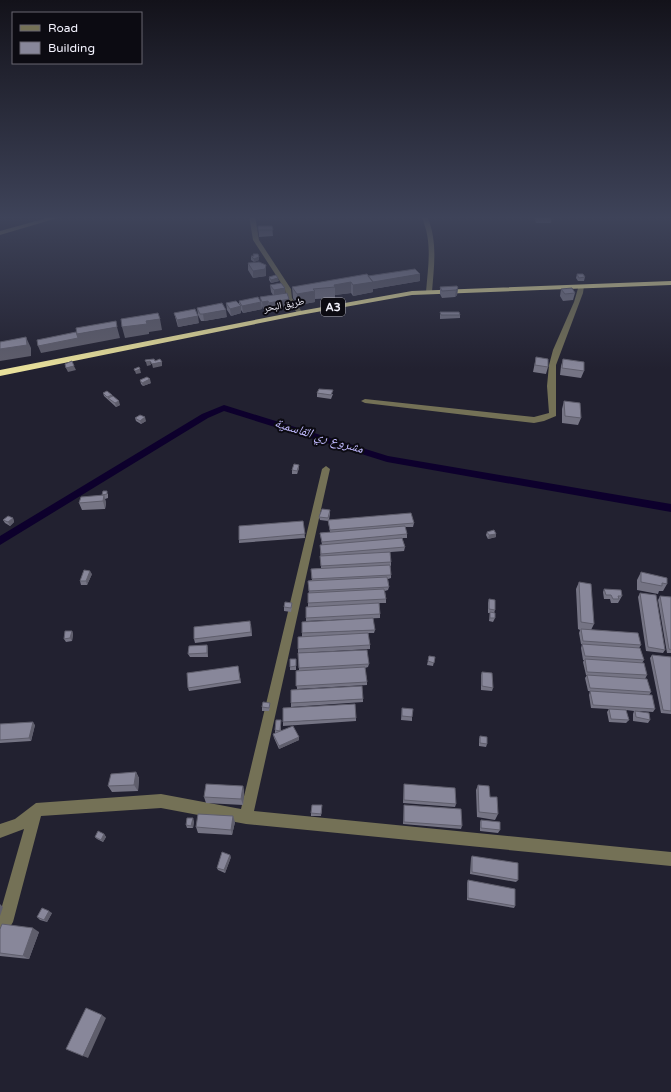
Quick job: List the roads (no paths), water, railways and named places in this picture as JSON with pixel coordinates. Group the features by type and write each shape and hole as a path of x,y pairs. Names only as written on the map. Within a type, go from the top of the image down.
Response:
{"highway":[{"name":"طريق البحر","path":"0,373 387,296 429,292 671,282"}],"street":[{"path":"274,267 288,289 289,298 300,313"},
{"path":"429,292 431,267"},
{"path":"364,401 534,420 553,414 552,381 554,360 564,330 581,294 581,286"},
{"path":"246,816 326,469"},
{"path":"0,831 19,824 36,810 161,801 246,816 386,832 671,859"},
{"path":"5,922 36,810"}],"waterway":[{"name":"مشروع ري القاسمية","path":"0,541 205,416 224,408 387,459 671,508"}]}
